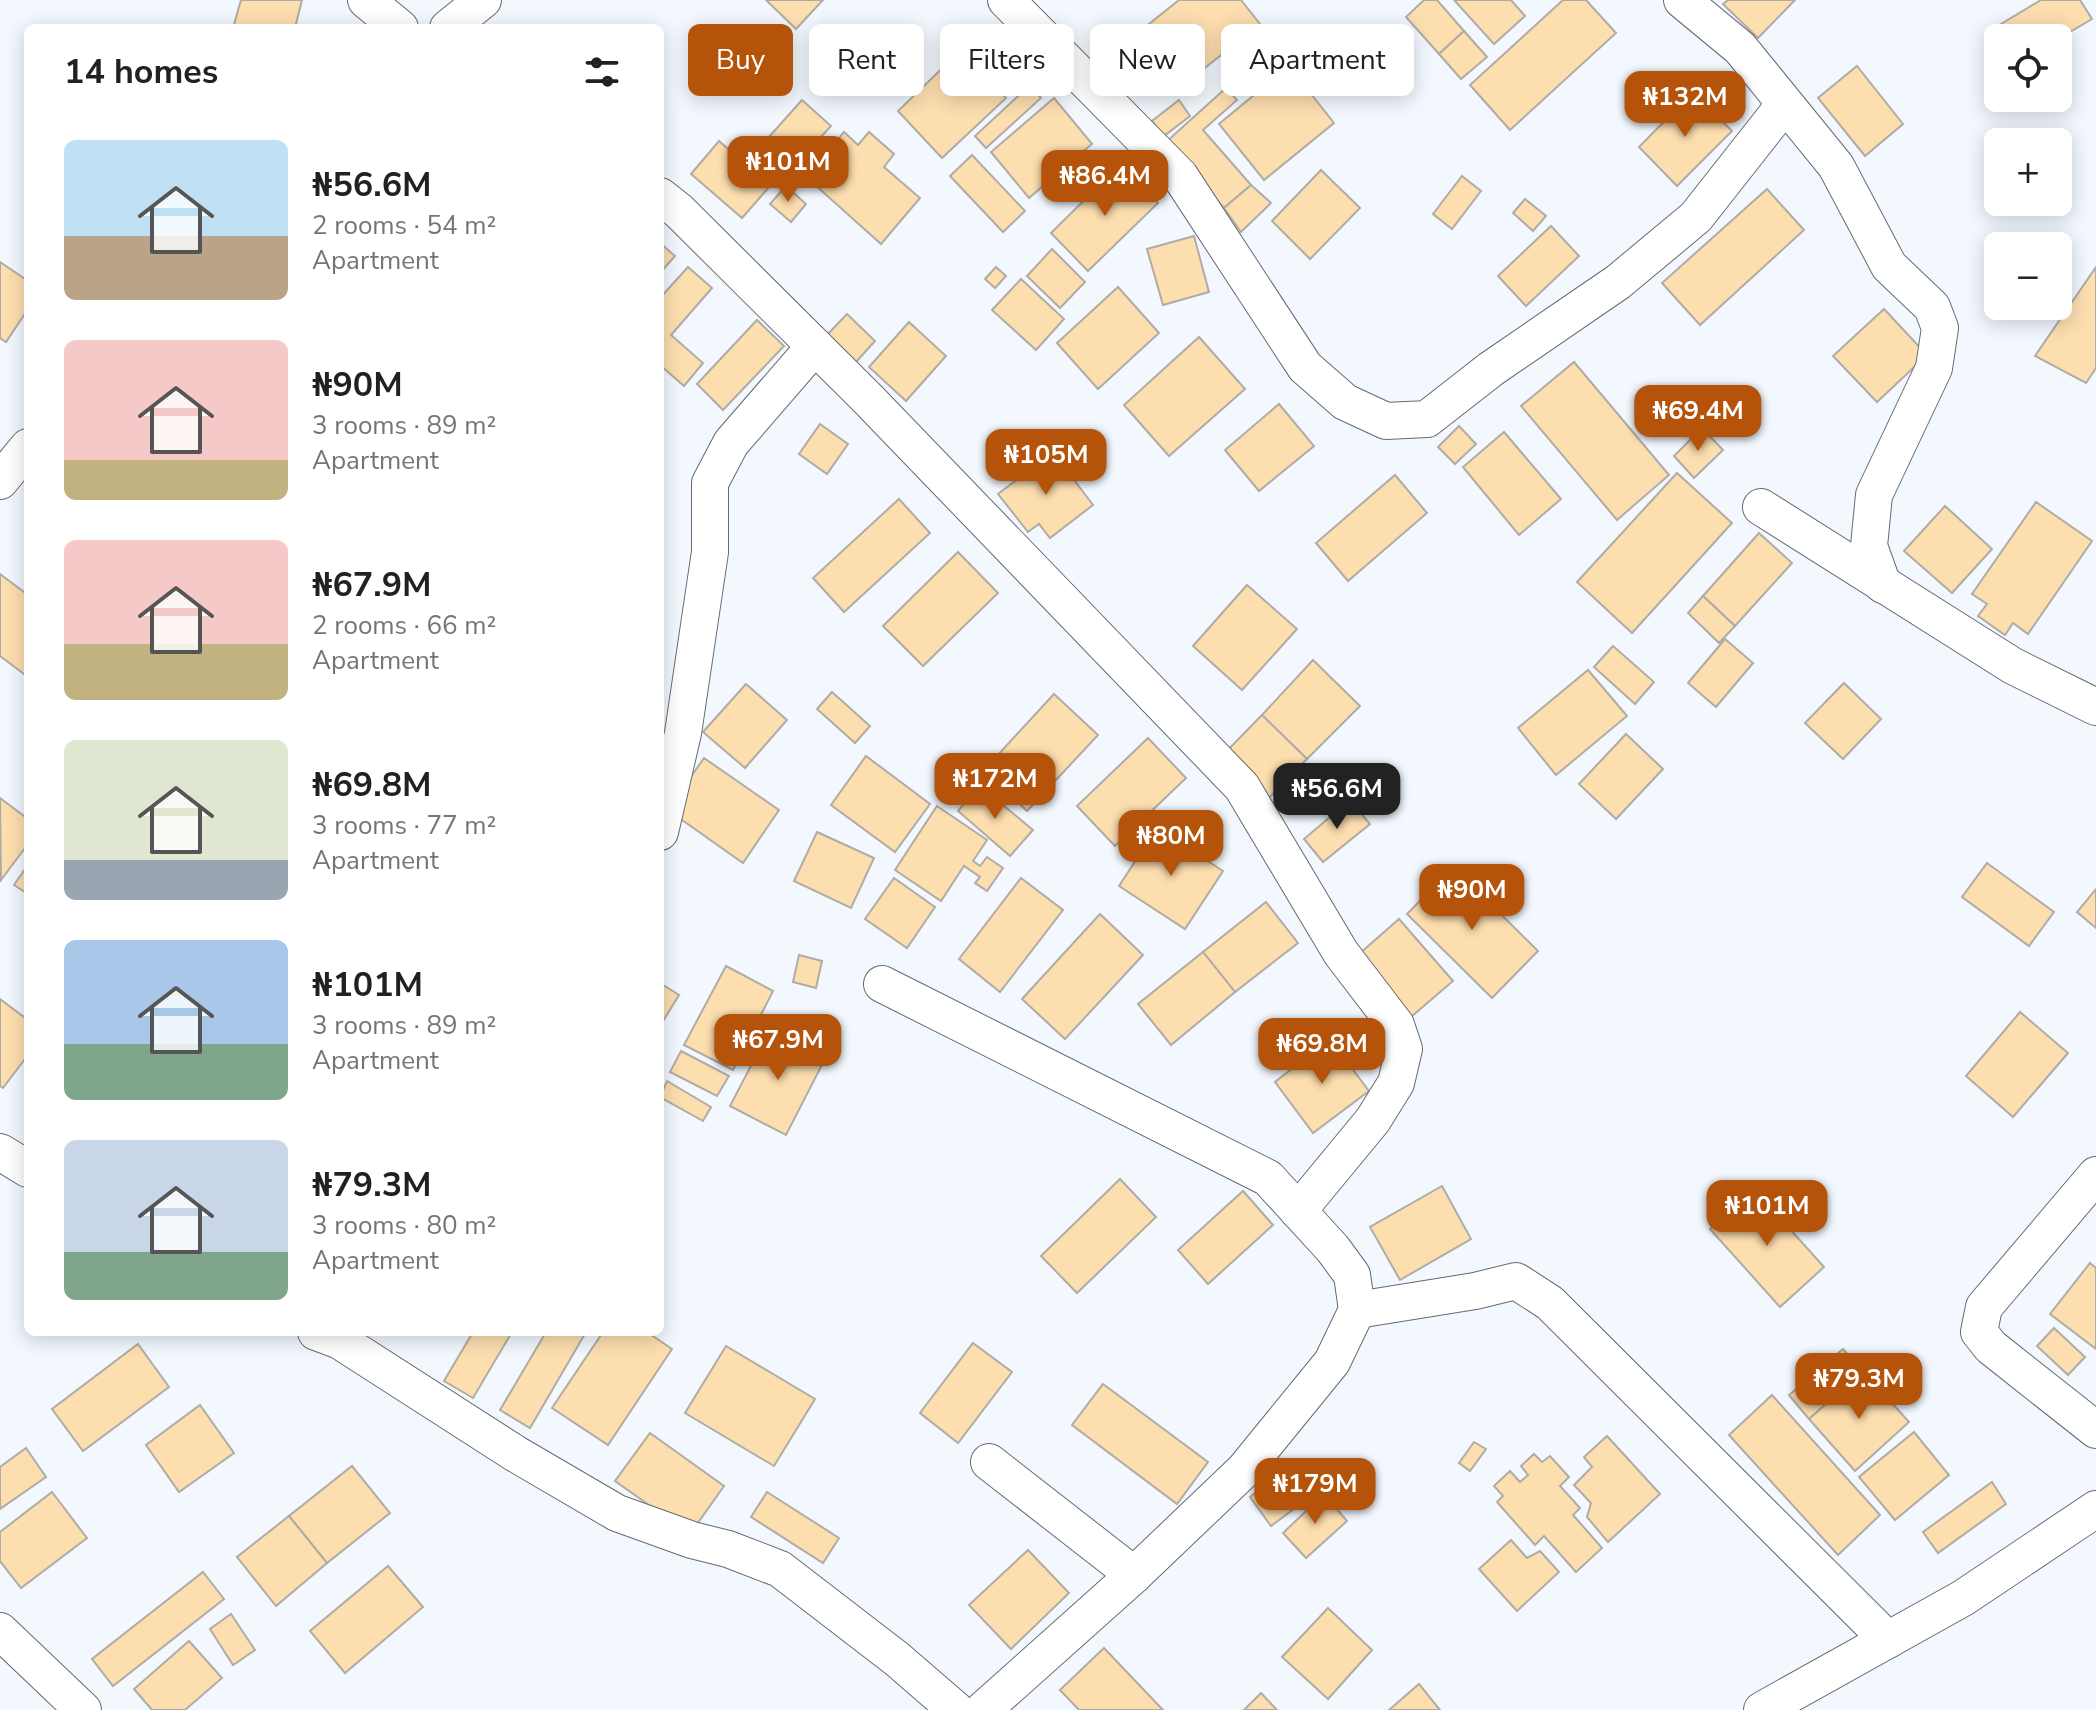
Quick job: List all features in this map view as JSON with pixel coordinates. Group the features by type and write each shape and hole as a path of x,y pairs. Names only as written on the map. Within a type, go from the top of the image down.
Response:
{"street":[{"path":"366,0 395,24"},
{"path":"453,24 483,0"},
{"path":"1006,0 1180,176 1305,367 1345,402 1386,421 1427,419 1491,369 1618,282 1696,217 1785,104"},
{"path":"1682,0 1740,48 1836,166 1889,266 1932,307 1940,328 1934,368 1874,495 1869,546 1883,585"},
{"path":"664,199 815,346 1242,787 1341,953 1396,1025 1404,1049 1396,1083 1373,1120 1298,1211"},
{"path":"664,815 683,733 710,552 710,483 731,443 815,346"},
{"path":"0,481 24,452"},
{"path":"1761,507 2013,666 2096,707"},
{"path":"882,984 1268,1178 1333,1249 1352,1275 1357,1310 1332,1362 1244,1470 1134,1575 983,1710"},
{"path":"0,1152 24,1167"},
{"path":"2096,1175 1984,1307 1979,1332 1991,1347 2096,1430"},
{"path":"1357,1310 1475,1291 1516,1281 1550,1303 1888,1640"},
{"path":"327,1336 340,1341 516,1454 617,1513 780,1569 897,1659 956,1710"},
{"path":"989,1462 1134,1575"},
{"path":"1762,1710 1963,1598 2096,1509"},
{"path":"0,1631 83,1710"}],"building":[{"path":"241,0 302,0 296,24 234,24"},
{"path":"766,0 823,0 796,29"},
{"path":"1179,0 1241,0 1260,24 1221,24 1221,55 1205,68 1205,24 1149,24"},
{"path":"1424,0 1437,0 1464,31 1439,54 1406,17"},
{"path":"1454,0 1511,0 1525,16 1494,44"},
{"path":"1563,0 1586,0 1616,33 1510,130 1470,85"},
{"path":"1728,0 1795,0 1758,38 1723,4"},
{"path":"2041,0 2080,0 2092,19 2072,31 2072,24 2001,24"},
{"path":"1464,31 1487,57 1461,79 1439,54"},
{"path":"1857,66 1903,124 1865,156 1818,98"},
{"path":"940,70 940,96 1006,98 942,158 898,111 913,96 924,96 924,86"},
{"path":"1221,92 1221,96 1233,96 1237,100 1203,130 1251,185 1224,208 1166,142"},
{"path":"1693,92 1732,131 1677,186 1639,147"},
{"path":"1018,96 1041,98 986,148 975,136"},
{"path":"1253,96 1313,96 1334,123 1264,180 1219,124"},
{"path":"1054,98 1092,144 1029,198 991,152"},
{"path":"802,100 831,126 796,164 768,138"},
{"path":"1179,100 1190,116 1164,136 1152,121"},
{"path":"844,132 858,145 869,132 894,154 884,167 920,198 881,244 805,176"},
{"path":"719,141 770,186 742,218 691,174"},
{"path":"972,155 1025,211 1003,232 950,176"},
{"path":"1121,164 1158,203 1088,271 1051,233"},
{"path":"1321,170 1360,208 1310,259 1272,221"},
{"path":"1462,176 1481,191 1452,229 1433,214"},
{"path":"1251,185 1271,203 1241,232 1224,208"},
{"path":"786,186 806,204 791,222 770,204"},
{"path":"1767,189 1804,230 1700,325 1662,283"},
{"path":"1525,199 1546,216 1533,231 1513,213"},
{"path":"1551,226 1579,256 1526,306 1498,276"},
{"path":"1194,236 1209,292 1163,305 1147,249"},
{"path":"664,246 675,256 664,268"},
{"path":"1052,249 1085,282 1060,308 1027,276"},
{"path":"0,262 24,278 24,315 6,342 0,338"},
{"path":"688,267 712,288 671,335 703,363 684,386 664,368 664,294"},
{"path":"996,267 1006,276 995,288 985,279"},
{"path":"2096,267 2096,368 2086,383 2035,356 2060,320 2072,320 2072,302"},
{"path":"1021,279 1064,319 1036,350 992,310"},
{"path":"1118,287 1159,333 1098,389 1057,343"},
{"path":"1884,309 1927,355 1877,402 1833,356"},
{"path":"847,314 875,341 856,362 827,335"},
{"path":"757,320 784,346 723,410 697,384"},
{"path":"909,322 946,356 906,401 869,367"},
{"path":"1199,337 1245,389 1169,456 1124,405"},
{"path":"1574,362 1669,475 1617,520 1521,406"},
{"path":"1279,404 1314,446 1259,491 1225,450"},
{"path":"820,424 848,444 827,474 799,454"},
{"path":"1459,426 1476,444 1455,464 1438,447"},
{"path":"1702,428 1723,450 1694,478 1674,456"},
{"path":"1504,432 1561,499 1519,535 1463,467"},
{"path":"1053,452 1093,505 1050,538 1039,524 1028,532 998,494"},
{"path":"1677,473 1732,523 1632,633 1577,582"},
{"path":"1395,475 1427,513 1348,581 1316,543"},
{"path":"899,499 930,533 844,612 813,578"},
{"path":"2036,502 2092,541 2028,634 2013,623 2005,635 1978,616 1987,604 1972,594"},
{"path":"1945,506 1992,549 1952,593 1904,551"},
{"path":"1759,533 1792,563 1735,626 1703,596"},
{"path":"958,552 998,593 923,666 883,626"},
{"path":"0,574 24,592 24,674 0,656"},
{"path":"1247,585 1297,629 1242,690 1193,646"},
{"path":"1703,596 1735,626 1719,643 1688,613"},
{"path":"1725,639 1753,663 1716,707 1688,683"},
{"path":"1613,646 1654,682 1635,704 1594,667"},
{"path":"1313,660 1360,706 1307,759 1262,715"},
{"path":"1588,670 1627,716 1556,775 1518,728"},
{"path":"1844,683 1881,719 1843,759 1805,723"},
{"path":"746,684 787,720 745,768 703,732"},
{"path":"832,692 870,726 855,743 817,709"},
{"path":"1054,694 1098,735 1027,811 984,770"},
{"path":"1262,715 1307,759 1262,805 1217,761"},
{"path":"1626,734 1663,769 1616,819 1579,784"},
{"path":"1148,738 1186,778 1115,846 1077,806"},
{"path":"866,756 930,804 895,852 831,805"},
{"path":"704,758 779,810 743,863 668,810"},
{"path":"979,785 1033,830 1010,856 958,811"},
{"path":"0,798 24,816 24,849 1,880"},
{"path":"1350,800 1370,824 1323,862 1304,839"},
{"path":"937,806 987,840 973,861 980,866 987,857 1003,868 987,891 975,883 980,877 964,866 941,901 895,870"},
{"path":"1157,828 1223,871 1185,929 1119,886"},
{"path":"817,832 874,858 851,908 794,881"},
{"path":"1987,863 2054,912 2029,946 1962,897"},
{"path":"1453,867 1538,951 1492,998 1407,914"},
{"path":"24,871 24,891 14,885"},
{"path":"894,878 935,907 907,948 865,919"},
{"path":"1021,878 1063,910 1000,992 959,959"},
{"path":"2096,889 2096,928 2077,912"},
{"path":"1266,902 1298,943 1235,992 1203,952"},
{"path":"1100,914 1143,955 1065,1039 1022,999"},
{"path":"1399,919 1453,981 1404,1023 1351,961"},
{"path":"1203,952 1235,992 1171,1045 1138,1004"},
{"path":"799,955 822,961 816,988 793,982"},
{"path":"726,966 773,991 733,1070 684,1045"},
{"path":"664,986 679,995 664,1019"},
{"path":"0,999 24,1017 24,1060 3,1088 0,1086"},
{"path":"2020,1012 2068,1053 2013,1117 1966,1076"},
{"path":"770,1029 826,1057 786,1135 730,1106"},
{"path":"1330,1039 1369,1091 1313,1133 1275,1082"},
{"path":"681,1051 729,1076 717,1096 670,1072"},
{"path":"667,1081 711,1107 703,1121 664,1099"},
{"path":"1120,1179 1156,1217 1077,1293 1041,1256"},
{"path":"1442,1186 1471,1239 1400,1280 1370,1227"},
{"path":"1754,1189 1824,1267 1780,1307 1710,1229"},
{"path":"1243,1191 1273,1225 1208,1284 1178,1250"},
{"path":"2090,1263 2096,1268 2096,1349 2050,1314"},
{"path":"2054,1328 2085,1357 2068,1375 2037,1346"},
{"path":"471,1336 510,1336 473,1398 444,1381"},
{"path":"544,1336 584,1336 530,1428 500,1410"},
{"path":"600,1336 653,1336 672,1349 608,1445 552,1408"},
{"path":"973,1343 1012,1372 958,1443 920,1413"},
{"path":"138,1344 169,1387 83,1451 52,1409"},
{"path":"726,1346 815,1399 774,1466 685,1413"},
{"path":"1843,1349 1863,1371 1809,1419 1789,1395"},
{"path":"1863,1371 1909,1422 1855,1471 1809,1419"},
{"path":"1103,1384 1208,1462 1177,1504 1072,1425"},
{"path":"1772,1395 1880,1515 1838,1555 1729,1435"},
{"path":"200,1405 234,1453 179,1492 146,1445"},
{"path":"1914,1432 1949,1475 1895,1520 1859,1477"},
{"path":"650,1433 724,1486 690,1534 615,1481"},
{"path":"1607,1436 1660,1494 1608,1542 1587,1517 1591,1503 1574,1485 1592,1467 1584,1457"},
{"path":"1474,1442 1486,1449 1470,1471 1459,1463"},
{"path":"26,1448 46,1477 0,1509 0,1467"},
{"path":"1534,1454 1542,1462 1550,1456 1569,1477 1560,1486 1580,1508 1573,1515 1602,1548 1576,1572 1544,1536 1535,1545 1497,1502 1503,1496 1494,1486 1510,1471 1520,1482 1528,1475 1521,1466"},
{"path":"1292,1465 1314,1494 1271,1526 1250,1497"},
{"path":"352,1466 390,1513 327,1563 289,1516"},
{"path":"1992,1482 2006,1504 1938,1553 1923,1532"},
{"path":"52,1492 87,1538 21,1588 0,1561 0,1532"},
{"path":"767,1492 839,1538 823,1563 751,1517"},
{"path":"1324,1494 1347,1521 1306,1558 1283,1533"},
{"path":"289,1516 327,1563 276,1606 237,1557"},
{"path":"1511,1540 1527,1558 1540,1551 1559,1572 1517,1611 1479,1569"},
{"path":"1028,1550 1069,1593 1011,1649 969,1605"},
{"path":"388,1566 423,1607 345,1673 310,1631"},
{"path":"203,1572 224,1599 113,1686 92,1659"},
{"path":"1328,1608 1372,1650 1328,1699 1282,1657"},
{"path":"231,1614 255,1650 233,1665 210,1629"},
{"path":"189,1641 222,1678 185,1710 152,1710 134,1689"},
{"path":"1104,1648 1163,1710 1079,1710 1060,1690"},
{"path":"1419,1684 1440,1710 1389,1710"},
{"path":"1261,1693 1277,1710 1244,1710"}]}
